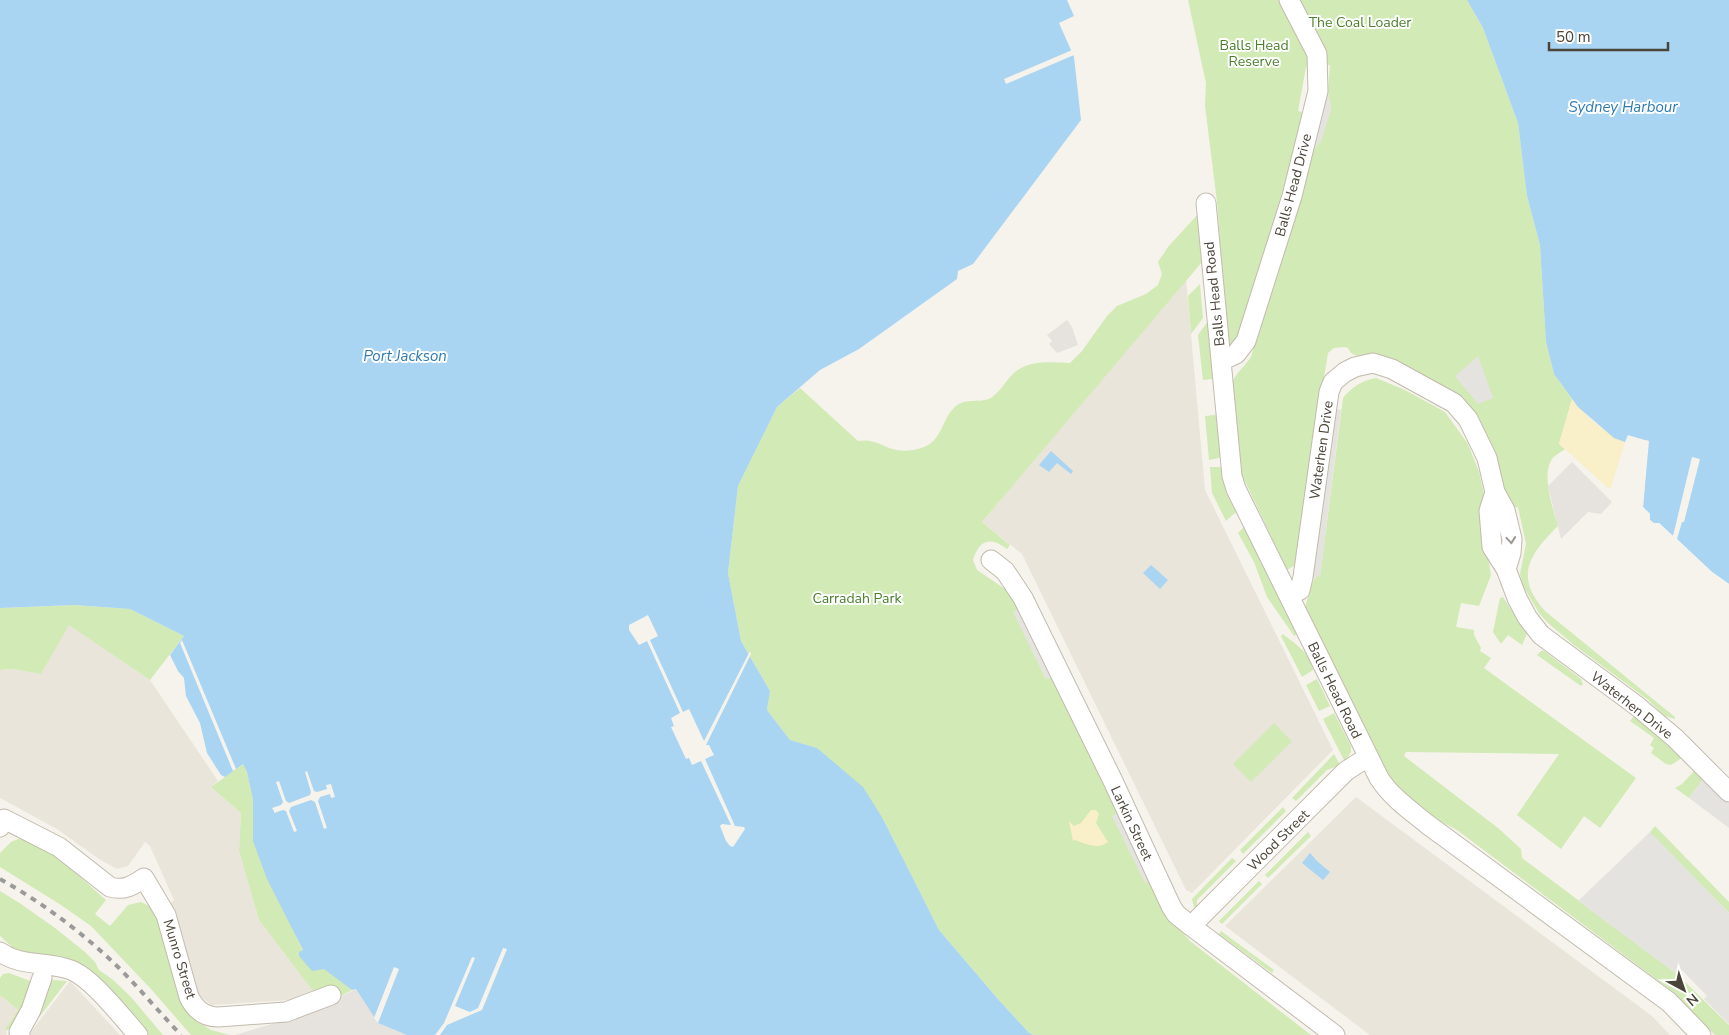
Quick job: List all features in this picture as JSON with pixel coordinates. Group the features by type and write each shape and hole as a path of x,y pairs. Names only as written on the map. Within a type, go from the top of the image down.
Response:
{"street":[{"name":"Balls Head Drive","path":"1221,361 1236,354 1246,341 1292,196 1318,91 1317,54 1289,0"},
{"name":"Balls Head Road","path":"1206,203 1232,476 1236,489 1384,786 1435,830 1668,1002 1701,1035"},
{"name":"Waterhen Drive","path":"1289,596 1300,590 1329,392 1333,382 1345,372 1355,367 1373,363 1392,369 1454,403 1468,419 1487,458 1495,492 1504,507 1512,539 1511,554 1506,569 1516,598 1527,617 1541,635 1637,706 1675,738 1729,792"},
{"name":"Larkin Street","path":"991,560 1005,571 1023,598 1109,773 1167,901 1176,914 1335,1035"},
{"name":"Wood Street","path":"1191,926 1346,771 1368,757"},
{"name":"Munro Street","path":"1,821 59,847 110,887 118,890 126,889 144,878 164,908 189,997 201,1012 212,1017 218,1017 286,1012 331,995"},
{"path":"2,957 76,972 93,986 138,1035"},
{"path":"20,1035 18,1032 31,1010 42,978"}],"shaded area":[{"path":"1328,91 1331,109 1321,142 1313,149"},
{"path":"1186,279 1205,490 1333,750 1192,893 1186,890 1022,554 982,522"},
{"path":"1067,320 1072,327 1078,345 1057,353 1049,344 1052,341 1047,335"},
{"path":"1478,356 1493,398 1478,404 1455,376"},
{"path":"1333,409 1341,410 1320,577 1317,576 1312,581"},
{"path":"1572,462 1612,502 1601,514 1588,512 1561,539 1548,486"},
{"path":"1018,609 1051,677 1046,679 1013,612"},
{"path":"69,624 150,680 218,781 211,787 241,813 239,851 259,920 313,991 290,1000 211,1005 199,995 193,986 171,903 174,900 150,846 145,842 128,866 117,869 99,859 57,829 0,798 0,670 12,669 41,674"},
{"path":"1704,778 1729,803 1729,828 1689,798"},
{"path":"1356,797 1652,1016 1670,1035 1370,1035 1225,926"},
{"path":"1118,813 1151,880 1145,883 1112,816"},
{"path":"1650,832 1729,913 1729,1024 1704,999 1707,996 1682,970 1678,975 1578,901"},
{"path":"70,981 120,1035 31,1035 30,1033"},
{"path":"356,989 378,1023 407,1035 235,1035 289,1019"},
{"path":"0,995 18,1010 5,1029 7,1035 0,1035"}],"green space":[{"path":"1188,0 1467,0 1483,28 1518,123 1527,196 1540,245 1546,342 1554,374 1572,399 1559,444 1565,449 1552,459 1548,474 1549,492 1558,526 1533,556 1528,576 1530,587 1535,598 1545,611 1675,717 1675,719 1665,716 1647,699 1574,645 1539,613 1522,584 1520,574 1526,544 1518,507 1509,509 1454,394 1428,377 1403,366 1368,355 1357,356 1344,347 1334,348 1328,353 1317,421 1300,562 1287,570 1242,475 1232,382 1251,357 1313,149 1316,147 1331,109 1328,91 1330,65 1306,67 1298,111 1306,113 1270,232 1272,238 1268,240 1237,343 1231,345 1228,343 1217,202 1205,106 1206,83"},
{"name":"Carradah Park","path":"1199,213 1202,262 982,522 1010,545 1007,549 995,542 986,542 978,548 973,560 977,570 1011,593 1018,609 1020,625 1046,679 1051,677 1118,813 1113,816 1145,882 1151,880 1166,913 1190,941 1311,1035 1033,1035 997,998 939,930 883,819 817,748 790,740 767,710 770,691 741,641 728,573 738,486 777,407 800,388 858,441 869,441 892,449 907,451 930,444 939,434 951,411 956,406 968,401 989,399 998,392 1016,371 1023,367 1038,363 1070,363 1082,351 1107,316 1117,306 1146,294 1158,285 1162,274 1158,262 1168,247"},
{"path":"1200,284 1203,318 1191,334 1188,296"},
{"path":"1208,321 1214,377 1203,380 1198,335"},
{"path":"1376,378 1405,390 1445,412 1468,444 1479,472 1484,494 1482,517 1491,575 1479,606 1461,603 1456,627 1474,630 1474,635 1481,648 1480,651 1491,658 1484,668 1636,778 1600,828 1584,816 1561,849 1517,815 1559,754 1406,752 1404,756 1498,828 1521,849 1522,858 1678,975 1729,1025 1729,1035 1715,1035 1672,991 1457,830 1421,808 1392,779 1375,755 1305,607 1312,583 1317,576 1320,576 1343,398 1357,385"},
{"path":"1215,415 1217,417 1221,456 1209,460 1205,416"},
{"path":"1210,467 1221,468 1226,493 1236,512 1226,521 1212,493"},
{"path":"1244,527 1298,634 1294,636 1267,597 1254,562 1238,533"},
{"path":"1503,597 1527,634 1522,645 1508,635 1501,644 1493,632 1500,598"},
{"path":"75,605 130,609 184,636 150,680 69,625 41,674 12,669 0,670 0,608"},
{"path":"1283,634 1310,659 1313,670 1302,677 1281,636"},
{"path":"1544,651 1581,679 1583,684 1581,686 1537,655"},
{"path":"1317,679 1330,706 1319,711 1306,685"},
{"path":"1334,713 1351,746 1351,752 1345,762 1323,719"},
{"path":"1634,716 1682,758 1671,765 1666,764 1651,753 1654,748 1650,745 1654,738 1630,721"},
{"path":"1274,723 1292,741 1251,782 1233,764"},
{"path":"1334,754 1340,765 1327,770 1296,801 1292,798"},
{"path":"243,764 247,772 253,800 254,825 290,923 303,951 352,990 341,996 333,988 313,991 259,920 239,851 241,813 211,787"},
{"path":"1694,771 1704,778 1689,798 1675,788 1682,784"},
{"path":"1283,807 1286,811 1243,854 1240,850"},
{"path":"1655,826 1729,902 1729,913 1651,834 1650,832"},
{"path":"1308,832 1311,836 1268,878 1265,875"},
{"path":"18,839 29,841 53,854 106,900 95,914 110,926 128,905 141,902 151,907 158,917 186,1009 197,1021 211,1030 230,1035 191,1035 151,989 91,926 0,867 0,853 11,842"},
{"path":"1232,858 1236,861 1197,900 1197,907 1194,907 1192,899"},
{"path":"1259,881 1262,884 1222,924 1219,921"},
{"path":"0,891 55,928 85,952 95,962 99,970 112,979 131,997 163,1035 147,1035 91,975 9,949 11,946 0,936"},
{"path":"1221,931 1274,970 1272,973 1219,934"},
{"path":"9,973 33,982 20,1016 11,1028 6,1031 5,1029 18,1010 0,995 0,978 3,974"},
{"path":"52,980 67,981 34,1024 32,1022"}],"sand":[{"path":"1572,399 1596,424 1625,442 1611,488 1608,488 1559,444"},
{"path":"1091,810 1096,810 1099,814 1096,823 1108,842 1100,846 1073,841 1069,821 1074,826 1081,823"}],"water":[{"name":"Port Jackson","path":"0,0 1067,0 1074,16 1059,23 1074,57 1081,120 973,264 958,271 957,279 859,349 820,370 777,407 738,486 728,573 741,641 770,691 767,710 790,740 817,748 863,787 883,819 939,930 997,998 1033,1035 407,1035 378,1023 356,989 352,990 324,969 312,971 299,956 299,952 303,950 267,879 253,841 253,800 247,772 243,764 225,777 221,775 207,753 200,723 186,696 184,678 170,655 184,636 130,609 75,605 0,608"},
{"name":"Sydney Harbour","path":"1467,0 1729,0 1729,584 1712,572 1659,523 1654,523 1650,520 1650,514 1643,507 1648,441 1628,435 1625,442 1614,438 1578,407 1554,374 1546,342 1540,245 1527,196 1518,123 1483,28"},
{"path":"1051,451 1073,471 1071,474 1057,463 1049,472 1039,465"},
{"path":"1151,565 1168,580 1160,589 1143,573"},
{"path":"1310,853 1330,872 1323,880 1302,863"}],"pier":[{"path":"1072,50 1074,55 1006,84 1004,79"},
{"path":"1646,440 1649,441 1643,507 1650,514 1650,520 1653,523 1659,523 1673,536 1692,457 1700,459 1684,522 1682,522 1677,539 1729,586 1710,574 1658,525 1653,525 1648,521 1648,515 1640,507"},
{"path":"648,615 658,636 650,640 683,712 689,709 704,741 750,651 751,654 706,745 709,745 714,755 705,759 735,826 744,827 745,829 733,847 726,841 720,826 722,824 731,825 701,761 692,765 689,758 686,759 671,727 674,726 671,718 680,713 647,641 639,645 629,630 629,625"},
{"path":"182,640 236,769 233,771 180,643"},
{"path":"307,771 314,791 327,789 326,785 331,784 335,797 331,798 330,794 320,797 318,801 327,828 324,829 315,802 311,800 291,807 289,811 297,831 294,832 286,811 274,813 272,808 281,805 283,802 276,782 279,781 286,801 289,803 310,795 311,792 305,772"},
{"path":"503,948 507,949 482,1010 447,1025 440,1035 435,1035 444,1023 472,957 475,958 455,1006 470,1012 478,1008"},
{"path":"394,967 399,969 378,1023 374,1018"}],"railway":[{"path":"0,879 47,908 105,955 181,1035"}],"park label":[{"name":"The Coal Loader","path":"1360,22"},
{"name":"Balls Head Reserve","path":"1254,54"}]}
